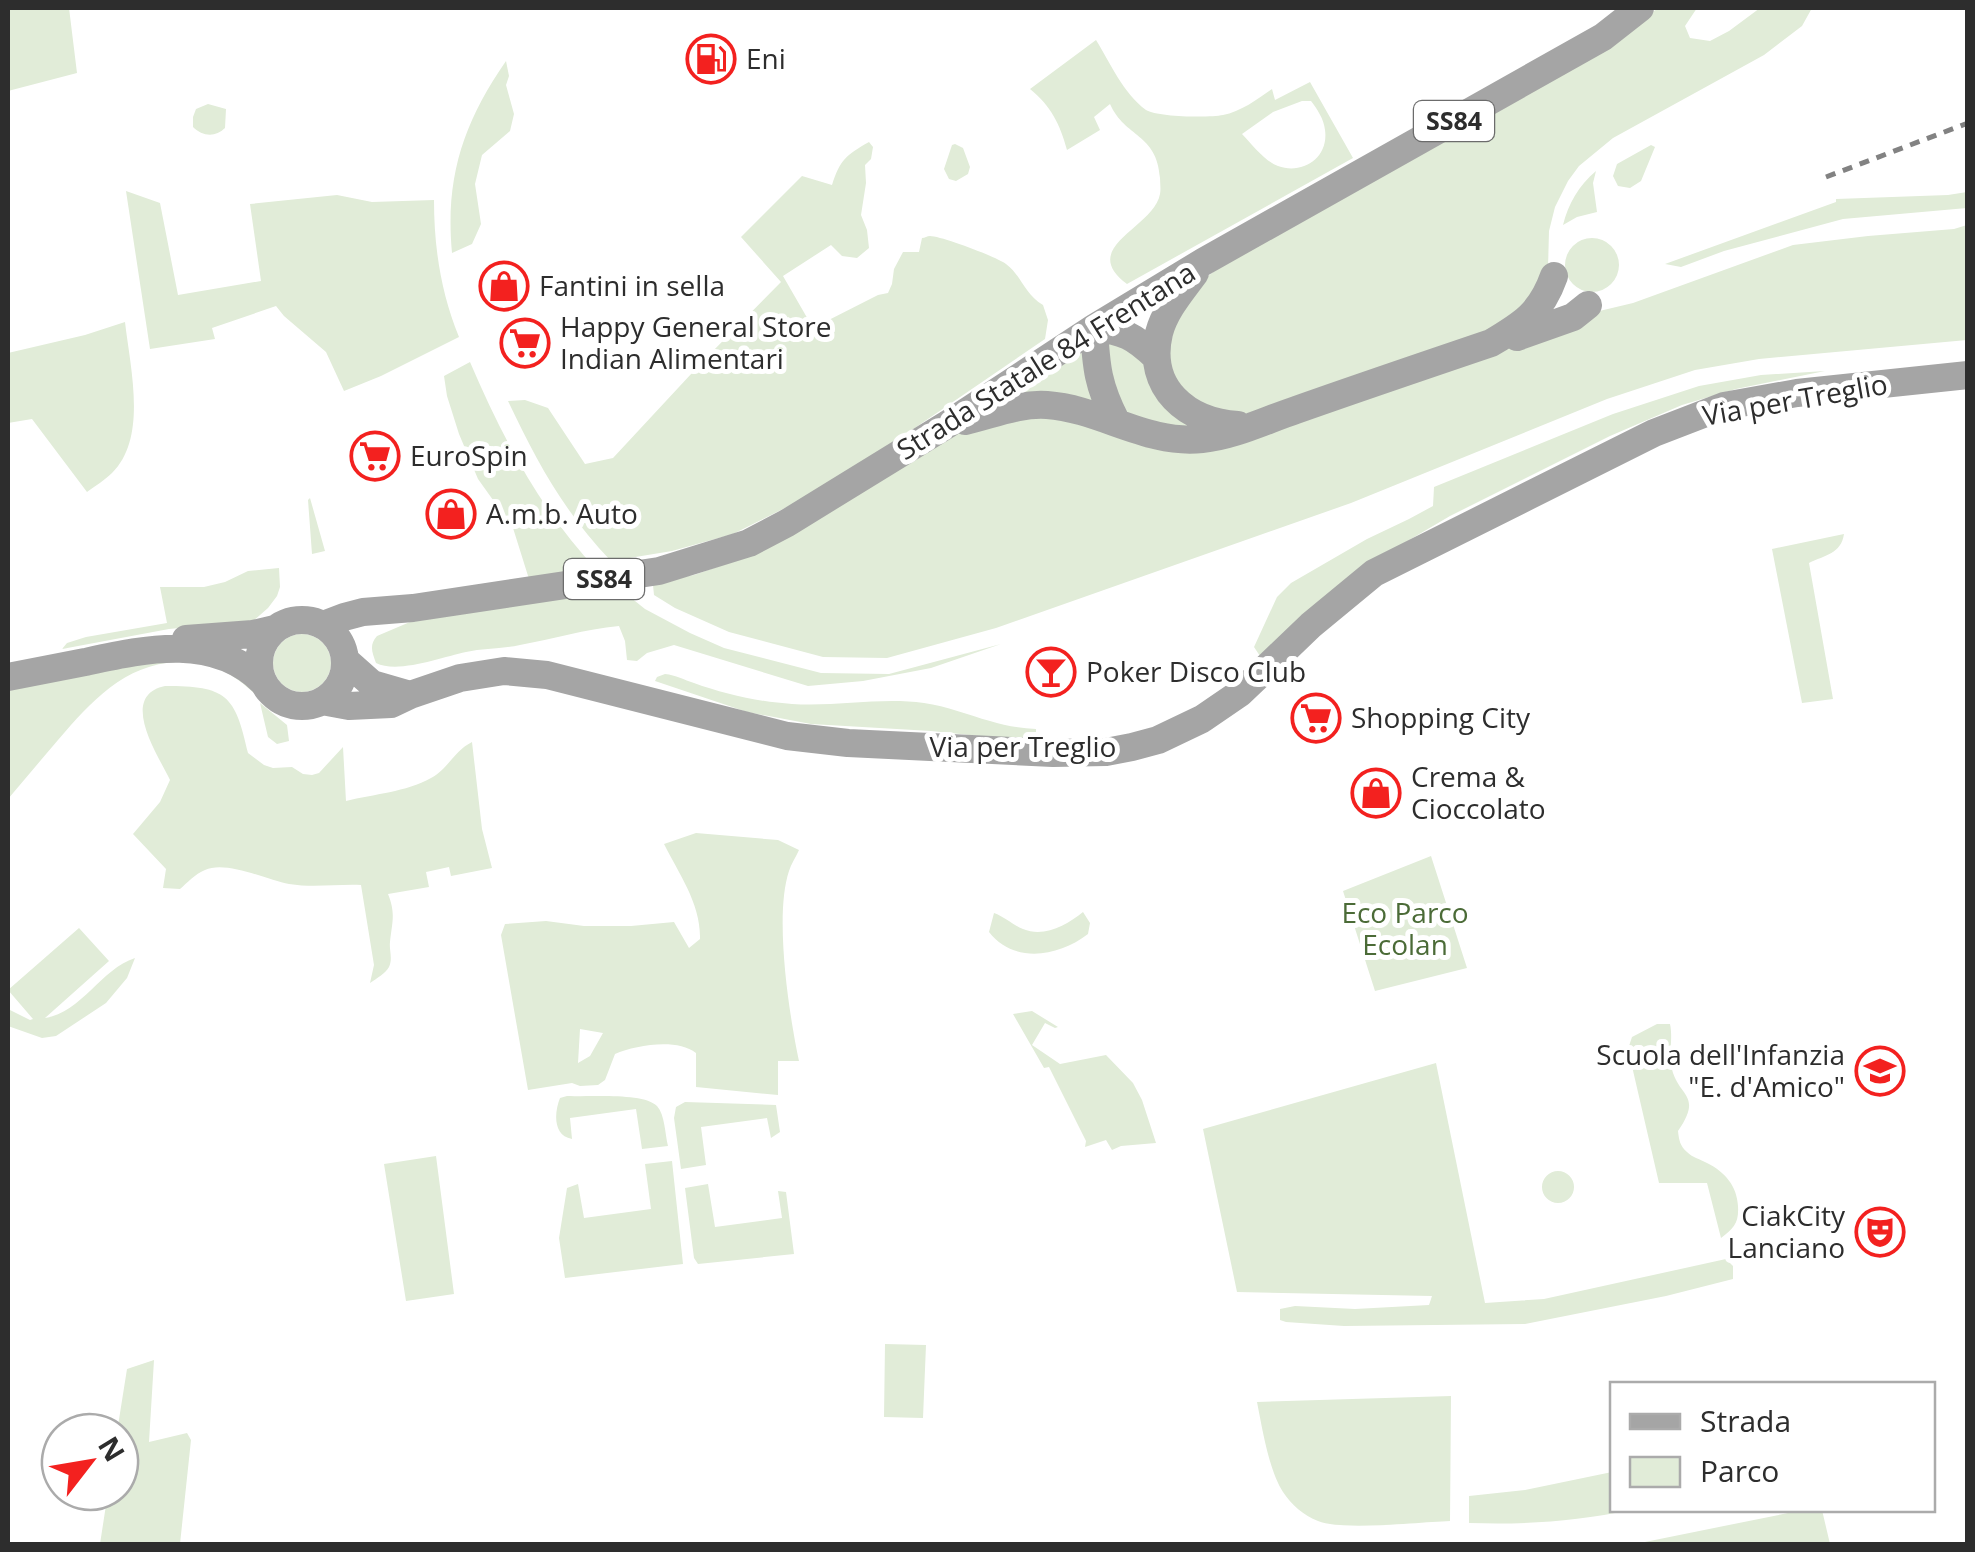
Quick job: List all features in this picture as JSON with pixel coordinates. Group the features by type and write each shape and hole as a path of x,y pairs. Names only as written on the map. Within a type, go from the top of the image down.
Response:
{"main road":[{"name":"Strada Statale 84 Frentana","path":"323,625 364,612 659,571 749,542 788,523 1202,262 1603,36 1640,8"},
{"path":"1202,262 1166,314 1159,333 1156,356 1163,382 1181,407 1209,421 1249,426"},
{"path":"948,424 1020,406 1047,405 1116,422 1138,432 1203,439 1491,342 1520,326 1535,312 1554,276"},
{"path":"1491,342 1573,318 1588,306"},
{"path":"1116,422 1099,382 1094,328 1119,330 1156,356"},
{"name":"Via per Treglio","path":"322,701 342,706 382,706 460,678 504,671 547,676 788,736 1033,752 1132,748 1202,719 1240,693 1310,625 1374,573 1654,433 1724,406 1796,393 1968,375"},
{"name":"Strada Statale 84 Frentana","path":"344,655 351,640 378,621 413,608"},
{"path":"8,676 156,648 198,636 253,634 302,620 323,625 335,636 344,655 372,684 410,694"},
{"path":"263,682 259,656 275,629"},
{"path":"156,648 187,648 228,658 246,667 281,701 304,706 322,701 337,688 342,680 344,655"}],"green space":[{"path":"8,8 69,8 77,73 8,91"},
{"path":"1659,8 1697,8 1685,26 1690,38 1710,41 1760,8 1812,8 1802,26 1764,55 1613,138 1579,166 1555,207 1549,231 1548,269 1540,297 1492,329 1271,408 1236,416 1190,399 1173,377 1164,347 1196,285 1244,249"},
{"path":"1096,40 1131,95 1146,110 1161,114 1223,115 1272,89 1275,100 1310,82 1353,158 1127,284 1114,271 1110,259 1114,248 1155,206 1160,194 1158,163 1153,152 1110,104 1094,117 1100,130 1067,150 1054,116 1030,89","holes":["1311,101 1323,122 1325,140 1318,156 1304,166 1287,168 1273,164 1242,134 1273,112"]},
{"path":"506,61 506,85 514,114 510,131 482,155 475,184 481,224 472,244 452,253 451,200 460,152 478,107"},
{"path":"208,104 226,109 225,128 213,134 193,127 196,109"},
{"path":"869,142 873,147 871,159 865,165 861,215 869,248 857,258 842,256 831,245 783,276 813,328 888,293 903,252 919,252 922,238 930,236 981,252 1011,269 1043,305 1048,320 1045,339 884,449 799,501 733,534 672,551 611,561 553,486 508,401 525,400 548,408 585,464 613,458 781,282 741,237 802,176 832,185 845,159"},
{"path":"955,144 963,148 970,167 968,174 956,181 949,179 944,169"},
{"path":"1651,145 1655,147 1641,181 1630,188 1618,186 1613,176 1617,164"},
{"path":"1596,171 1593,183 1597,212 1563,225 1575,195"},
{"path":"126,191 160,203 178,295 261,281 250,204 337,195 372,202 434,200 440,270 459,337 344,391 326,352 276,306 212,328 215,339 150,349"},
{"path":"1967,192 1967,208 1843,219 1724,251 1681,267 1665,264 1836,199"},
{"path":"1967,225 1967,340 1759,359 1695,370 1607,399 1351,503 996,628 887,658 823,657 729,632 654,595 653,585 751,555 933,443 1014,410 1191,443 1591,313 1633,303 1793,245"},
{"path":"1592,238 1611,246 1619,265 1611,284 1592,292 1573,284 1565,265 1573,246"},
{"path":"125,322 134,401 130,441 112,473 87,492 32,419 8,423 8,353"},
{"path":"1111,333 1213,429 1150,423 1121,407 1108,371"},
{"path":"1088,349 1102,409 1008,399"},
{"path":"470,362 524,472 558,523 597,570 529,579 513,528 478,479 447,396 444,376"},
{"path":"1825,371 1736,389 1682,405 1610,436 1450,516 1365,566 1260,656 1254,647 1277,597 1291,583 1433,506 1434,487 1613,414 1699,386 1761,375"},
{"path":"308,500 325,551 312,554"},
{"path":"1844,534 1836,550 1809,563 1833,699 1802,703 1772,549"},
{"path":"279,568 277,596 253,621 169,629 62,649 67,643 86,637 167,623 160,587 204,587 248,571"},
{"path":"615,585 645,609 724,648 821,673 889,674 1001,644 931,668 863,681 808,686 674,645 647,653 637,661 627,660 619,626 408,666 385,666 376,663 373,655 377,636 417,619"},
{"path":"302,634 322,643 331,663 322,683 302,692 282,683 273,663 282,643"},
{"path":"185,658 234,671 255,694 229,674 200,663 159,664 141,670 96,699 8,799 8,688"},
{"path":"665,674 730,694 780,703 933,704 1001,724 1036,729 1036,742 811,724 747,712 655,681"},
{"path":"165,686 202,688 225,698 238,718 248,753 264,765 292,767 312,775 319,773 343,747 346,801 421,783 437,774 472,742 482,829 492,868 451,876 449,867 426,872 429,887 388,894 393,913 390,964 370,983 374,965 361,885 289,884 224,867 201,872 180,889 163,888 166,869 133,834 160,802 170,780 151,742 143,714 144,701 151,692"},
{"path":"260,703 287,725 289,741 277,744 268,737"},
{"path":"696,833 778,840 799,850 785,890 783,938 799,1061 778,1061 778,1095 696,1087 696,1053 688,1048 656,1044 615,1054 605,1080 598,1085 572,1083 528,1090 501,935 505,924 546,921 631,926 674,922 689,948 700,939 697,914 664,844","holes":["580,1029 603,1033 590,1056 578,1063"]},
{"name":"Eco Parco Ecolan","path":"1431,856 1467,968 1375,991 1343,891"},
{"path":"1083,912 1090,923 1088,934 1050,952 1023,953 999,942 989,932 994,913 1023,929 1039,932 1063,925"},
{"path":"79,928 109,961 45,1018 70,1008 112,971 135,958 127,978 106,1003 56,1036 42,1038 8,1026 8,1009 33,1019 8,990"},
{"path":"1032,1011 1058,1027 1045,1023 1032,1045 1060,1064 1106,1055 1133,1083 1156,1143 1112,1150 1106,1140 1085,1147 1086,1141 1049,1067 1044,1068 1013,1014"},
{"path":"1657,1024 1670,1024 1671,1065 1689,1102 1678,1131 1681,1145 1719,1171 1735,1192 1736,1221 1721,1238 1707,1183 1659,1183 1628,1049 1632,1037"},
{"path":"1436,1063 1485,1303 1544,1299 1726,1259 1733,1266 1733,1279 1525,1324 1344,1326 1286,1322 1280,1320 1280,1309 1429,1305 1432,1296 1237,1292 1203,1129"},
{"path":"628,1097 650,1102 662,1114 668,1146 642,1149 636,1109 570,1118 572,1139 566,1137 558,1129 556,1117 560,1098"},
{"path":"685,1102 776,1105 780,1132 771,1138 767,1118 701,1127 706,1165 681,1169 674,1118 676,1107"},
{"path":"436,1156 454,1294 406,1301 384,1164"},
{"path":"672,1161 683,1264 565,1278 559,1238 567,1188 578,1184 584,1218 651,1209 645,1164"},
{"path":"1558,1171 1569,1176 1574,1187 1569,1198 1558,1203 1547,1198 1542,1187 1547,1176"},
{"path":"708,1184 715,1227 782,1218 778,1191 786,1192 794,1254 698,1264 685,1188"},
{"path":"885,1344 926,1345 923,1418 884,1417"},
{"path":"154,1360 149,1442 187,1433 191,1440 180,1544 100,1544 105,1512 140,1512 140,1412 120,1412 127,1369"},
{"path":"1451,1396 1450,1521 1382,1525 1329,1524 1313,1519 1294,1505 1274,1473 1257,1402"},
{"path":"1610,1472 1610,1512 1620,1512 1551,1521 1469,1523 1469,1496 1525,1490"},
{"path":"1793,1512 1822,1512 1830,1544 1635,1544"}],"railway":[{"path":"1826,177 1968,123"}],"place":[{"name":"Eni","path":"711,59"},
{"name":"Fantini in sella","path":"504,286"},
{"name":"Happy General Store Indian Alimentari","path":"525,343"},
{"name":"EuroSpin","path":"375,456"},
{"name":"A.m.b. Auto","path":"451,514"},
{"name":"Poker Disco Club","path":"1051,672"},
{"name":"Shopping City","path":"1316,718"},
{"name":"Crema & Cioccolato","path":"1376,793"},
{"name":"Scuola dell'Infanzia \"E. d'Amico\"","path":"1880,1071"},
{"name":"CiakCity Lanciano","path":"1880,1232"}]}
